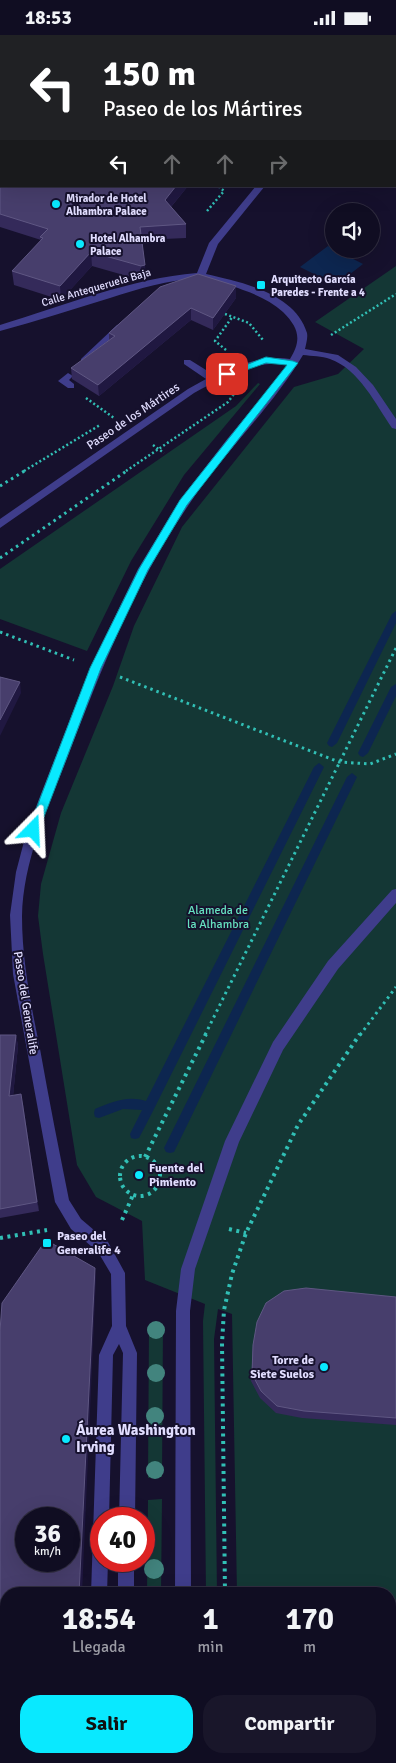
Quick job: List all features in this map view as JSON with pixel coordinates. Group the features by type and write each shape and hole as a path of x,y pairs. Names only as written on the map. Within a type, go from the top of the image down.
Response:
{"street":[{"path":"201,276 214,243 261,187"},
{"name":"Calle Antequeruela Baja","path":"0,328 141,285 171,278 201,276 229,282 257,292 280,304 295,319 303,335 297,357"},
{"path":"79,365 130,319"},
{"path":"297,357 334,356 346,362 357,373 396,427"},
{"name":"Paseo de los Mártires","path":"0,523 192,391 213,379 266,360 297,357"},
{"name":"Paseo del Generalife","path":"127,1507 130,1353 119,1326 118,1273 103,1247 76,1224 62,1202 19,974 16,915 22,872 33,830 96,668 144,569 184,503 297,357"},
{"path":"187,362 213,379"},
{"path":"68,376 63,381 70,386"},
{"path":"183,1587 183,1311 188,1269 232,1141 278,1046 333,965 396,894"},
{"name":"Paseo del Generalife","path":"101,1507 106,1355 119,1326"},
{"path":"99,1587 100,1572"},
{"path":"126,1572 126,1587"}],"path":[{"path":"207,211 224,191 219,187"},
{"path":"297,357 396,294"},
{"path":"225,314 249,323 261,339 268,343"},
{"path":"228,353 215,341 232,316"},
{"path":"0,558 228,402 239,387"},
{"path":"91,402 119,421"},
{"path":"0,487 112,417"},
{"path":"0,633 82,663"},
{"path":"146,1157 396,648"},
{"path":"113,674 339,762 370,764 396,754"},
{"path":"225,1587 222,1343 224,1310 232,1274 246,1233 298,1125 376,1011 396,987"},
{"path":"146,1157 156,1163 160,1169 160,1182 153,1192 146,1195 133,1195 126,1192 119,1181 121,1167 132,1159 146,1157"},
{"path":"122,1221 133,1195"},
{"path":"0,1238 47,1230"}],"green space":[{"name":"Alameda de la Alhambra","path":"396,266 396,1587 237,1587 232,1314 218,1309 214,1339 217,1587 206,1587 203,1321 205,1304 145,1280 142,1221 96,1197 77,1165 38,916 41,884 61,813 113,686 134,626 182,527 294,387 338,374 364,349 315,322"},
{"path":"258,383 260,384 184,475 131,561 87,651 0,619 0,569 236,406"},
{"path":"149,1325 163,1325 162,1477 148,1478"},
{"path":"162,1499 161,1587 147,1587 147,1572 155,1572 155,1507 148,1507 148,1500"}],"water":[{"path":"325,248 325,258 351,258 363,264 336,285 300,267"}],"building":[{"path":"0,187 175,187 165,200 186,224 140,227 145,265 141,266 91,252 60,286 12,271 43,238 40,237 48,229 0,214"},
{"path":"198,274 236,286 213,318 191,308 98,385 71,368 115,336 109,333 160,287"},
{"path":"0,677 20,682 0,720"},
{"path":"0,1035 16,1035 9,1096 21,1094 37,1202 0,1209"},
{"path":"46,1240 95,1268 79,1587 0,1587 0,1331 2,1303"},
{"name":"Torre de Siete Suelos","path":"306,1288 396,1297 396,1418 304,1411 277,1406 261,1391 252,1374 253,1345 257,1322 266,1303 284,1291"}],"waterway":[{"path":"332,743 396,614"},
{"path":"363,753 396,687"},
{"path":"149,1107 319,767"},
{"path":"170,1148 352,777"},
{"path":"99,1113 112,1107 129,1103 149,1107"},
{"path":"135,1134 149,1107"}],"place":[{"name":"Mirador de Hotel Alhambra Palace","path":"56,204"},
{"name":"Hotel Alhambra Palace","path":"80,244"},
{"name":"Arquitecto García Paredes - Frente a 4","path":"261,285"},
{"name":"Fuente del Pimiento","path":"139,1175"},
{"name":"Paseo del Generalife 4","path":"47,1243"},
{"name":"Torre de Siete Suelos","path":"324,1367"},
{"name":"Áurea Washington Irving","path":"66,1439"}],"route":[{"path":"33,830 96,668 144,569 184,503 232,439 284,378 293,363 266,360 227,374"}]}
